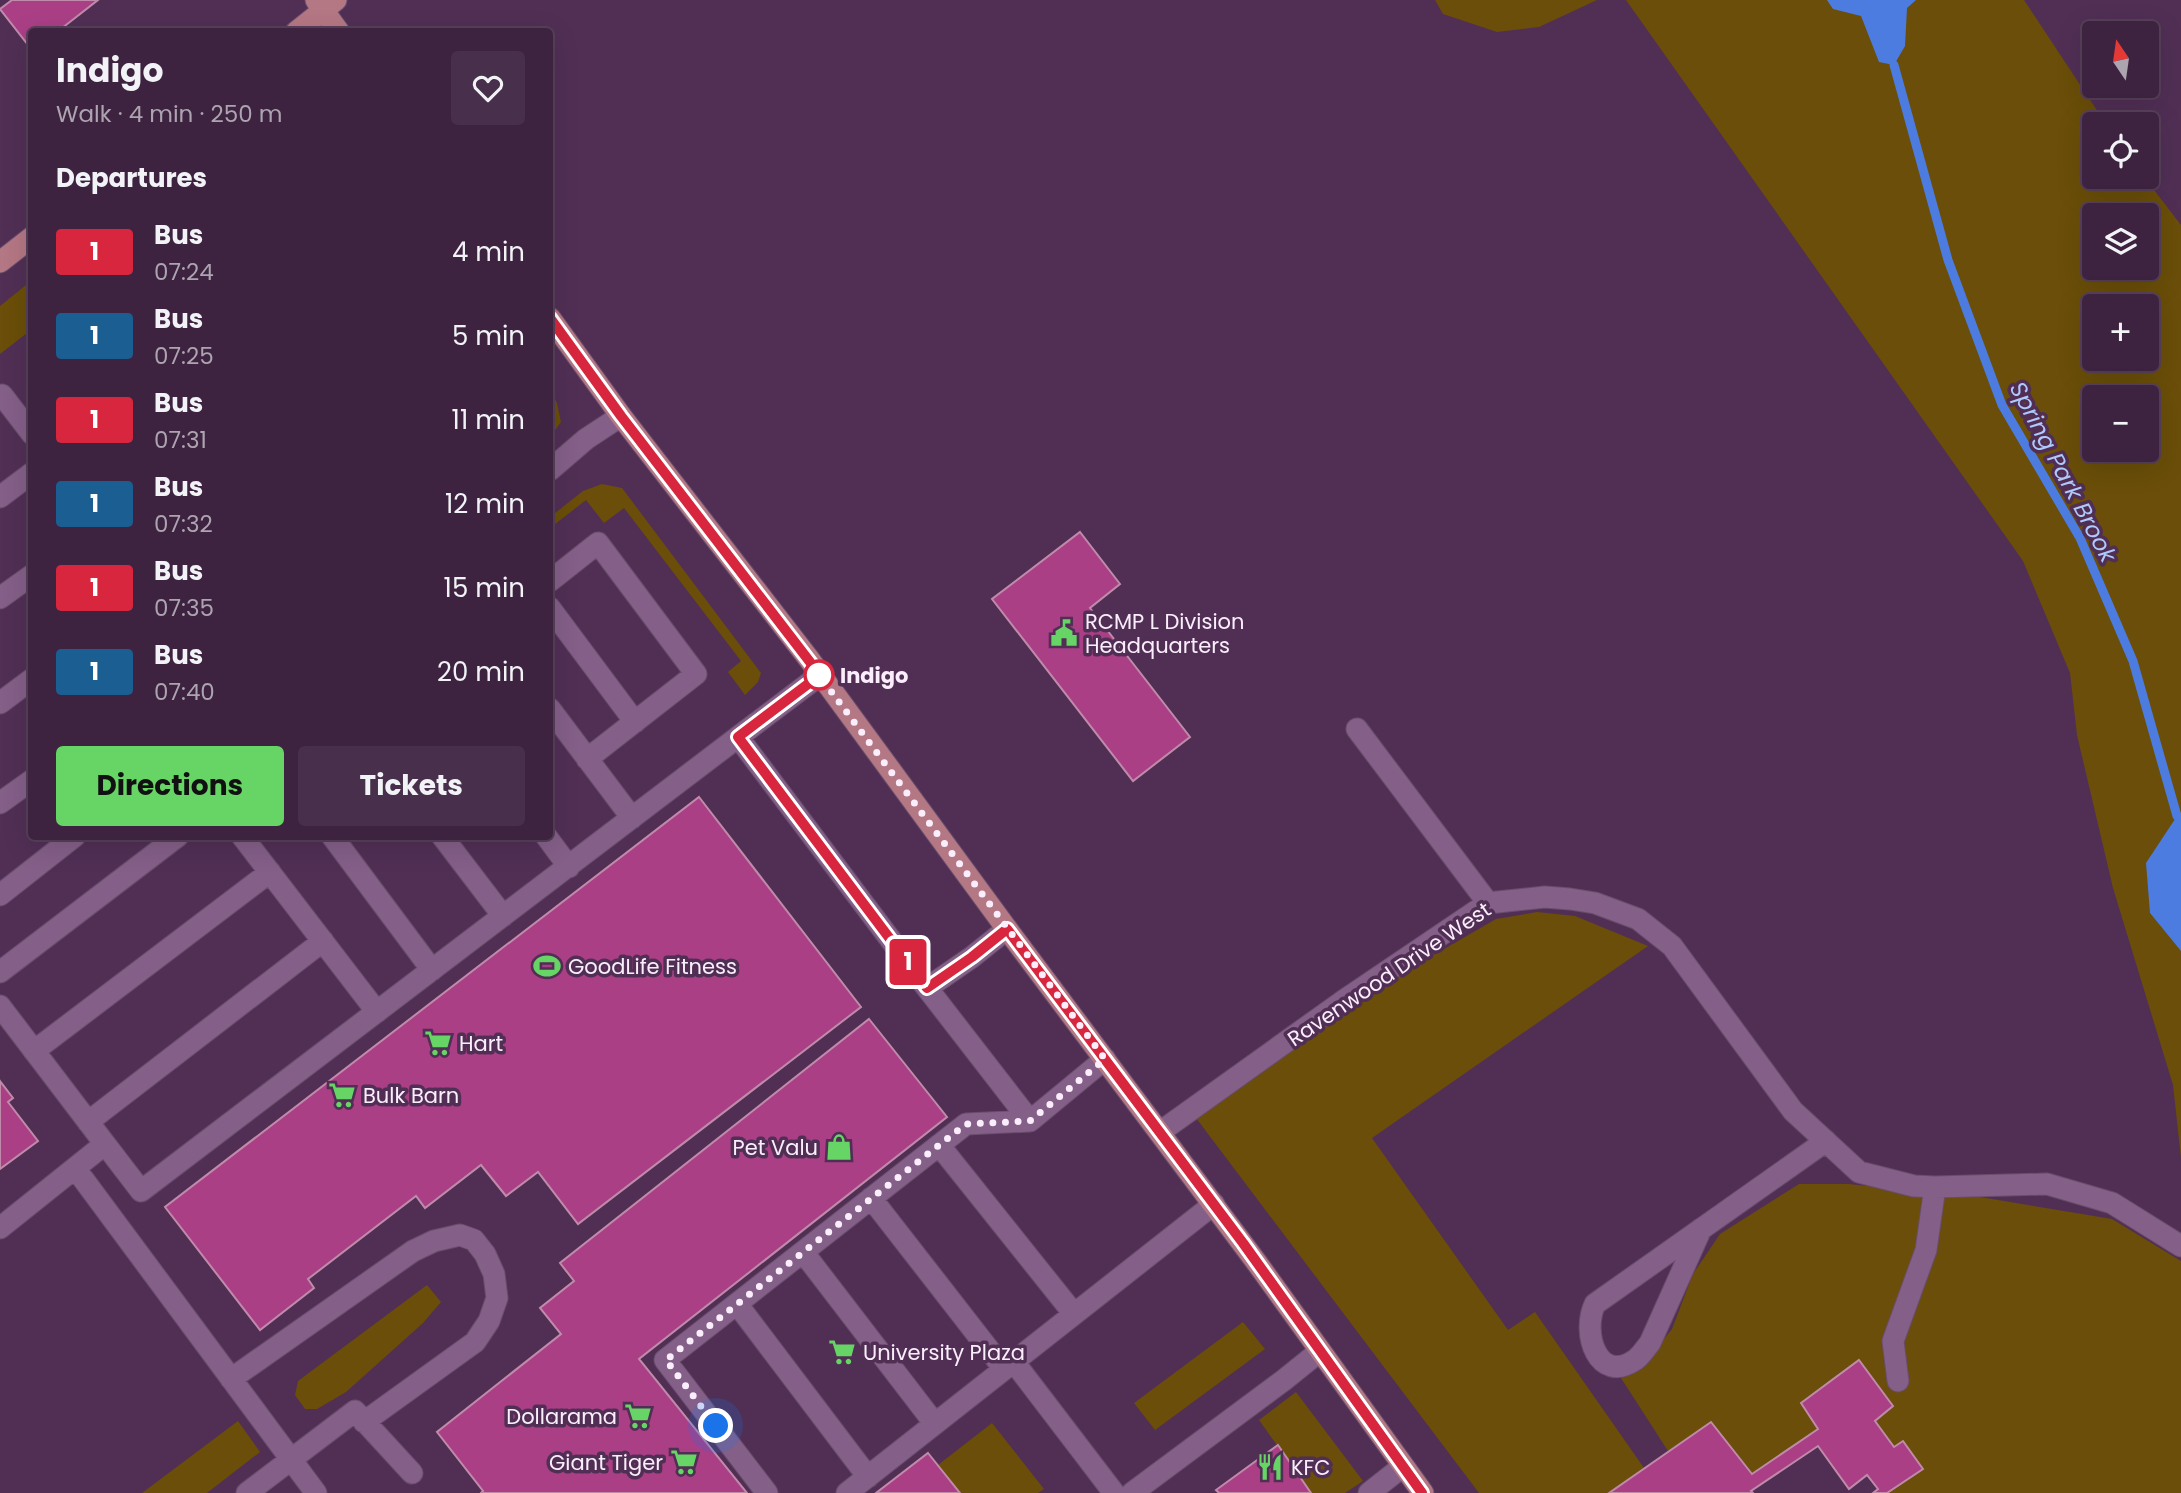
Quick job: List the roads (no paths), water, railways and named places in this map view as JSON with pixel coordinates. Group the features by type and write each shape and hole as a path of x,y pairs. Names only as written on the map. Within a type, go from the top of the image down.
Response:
{"main road":[{"path":"300,28 325,3 337,28"},
{"path":"0,262 28,240"},
{"path":"553,322 1214,1204 1423,1493"}],"lane":[{"path":"0,396 2,395 28,429"},
{"path":"553,467 586,439 621,416"},
{"path":"0,497 28,476"},
{"path":"553,579 598,543 696,674 587,759"},
{"path":"0,598 28,578"},
{"path":"553,612 635,722"},
{"path":"0,1006 141,1191 820,675"},
{"path":"0,703 28,682"},
{"path":"553,713 632,818"},
{"path":"1357,729 1488,903"},
{"path":"738,737 1030,1121"},
{"path":"0,803 28,783"},
{"path":"0,895 70,840"},
{"path":"0,972 173,840"},
{"path":"245,840 377,1012"},
{"path":"335,840 432,970"},
{"path":"445,840 503,916"},
{"path":"549,840 569,866"},
{"path":"34,1051 270,872"},
{"name":"Ravenwood Drive West","path":"1160,1132 1343,1001 1488,903 1545,897 1595,904 1638,919 1672,946 1793,1111 1859,1172 1914,1186 2047,1184 2112,1203 2181,1246"},
{"path":"927,988 1007,929"},
{"path":"88,1122 323,941"},
{"path":"766,1493 666,1360 966,1124 1030,1121 1105,1059"},
{"path":"1701,1229 1650,1343 1637,1359 1623,1366 1609,1365 1601,1360 1594,1351 1590,1330 1589,1317 1595,1304 1825,1141"},
{"path":"0,1228 105,1144"},
{"path":"939,1145 1074,1314"},
{"path":"75,1168 316,1493"},
{"path":"1898,1381 1893,1341 1926,1250 1935,1187"},
{"path":"872,1198 1114,1493"},
{"path":"847,1493 1214,1204"},
{"path":"231,1379 413,1251 433,1241 460,1235 474,1240 485,1254 494,1274 497,1298 489,1321 475,1342 363,1422"},
{"path":"803,1252 935,1424"},
{"path":"737,1304 867,1477"},
{"path":"1132,1493 1320,1351"},
{"path":"247,1493 355,1411 412,1473"},
{"path":"1369,1493 1402,1467"}],"water":[{"path":"1827,0 1916,0 1907,8 1905,46 1894,65 1879,62 1861,16 1833,9"},
{"path":"2177,816 2181,817 2181,951 2150,913 2146,863"}],"waterway":[{"name":"Spring Park Brook","path":"1894,65 1948,260 2002,405 2080,538 2133,661 2177,816"}],"place":[{"name":"RCMP L Division Headquarters","path":"1064,633"},
{"name":"Indigo","path":"819,675"},
{"name":"GoodLife Fitness","path":"547,966"},
{"name":"Hart","path":"438,1043"},
{"name":"Bulk Barn","path":"342,1095"},
{"name":"Pet Valu","path":"839,1147"},
{"name":"University Plaza","path":"842,1352"},
{"name":"Dollarama","path":"638,1416"},
{"name":"Giant Tiger","path":"684,1462"},
{"name":"KFC","path":"1270,1467"}]}
